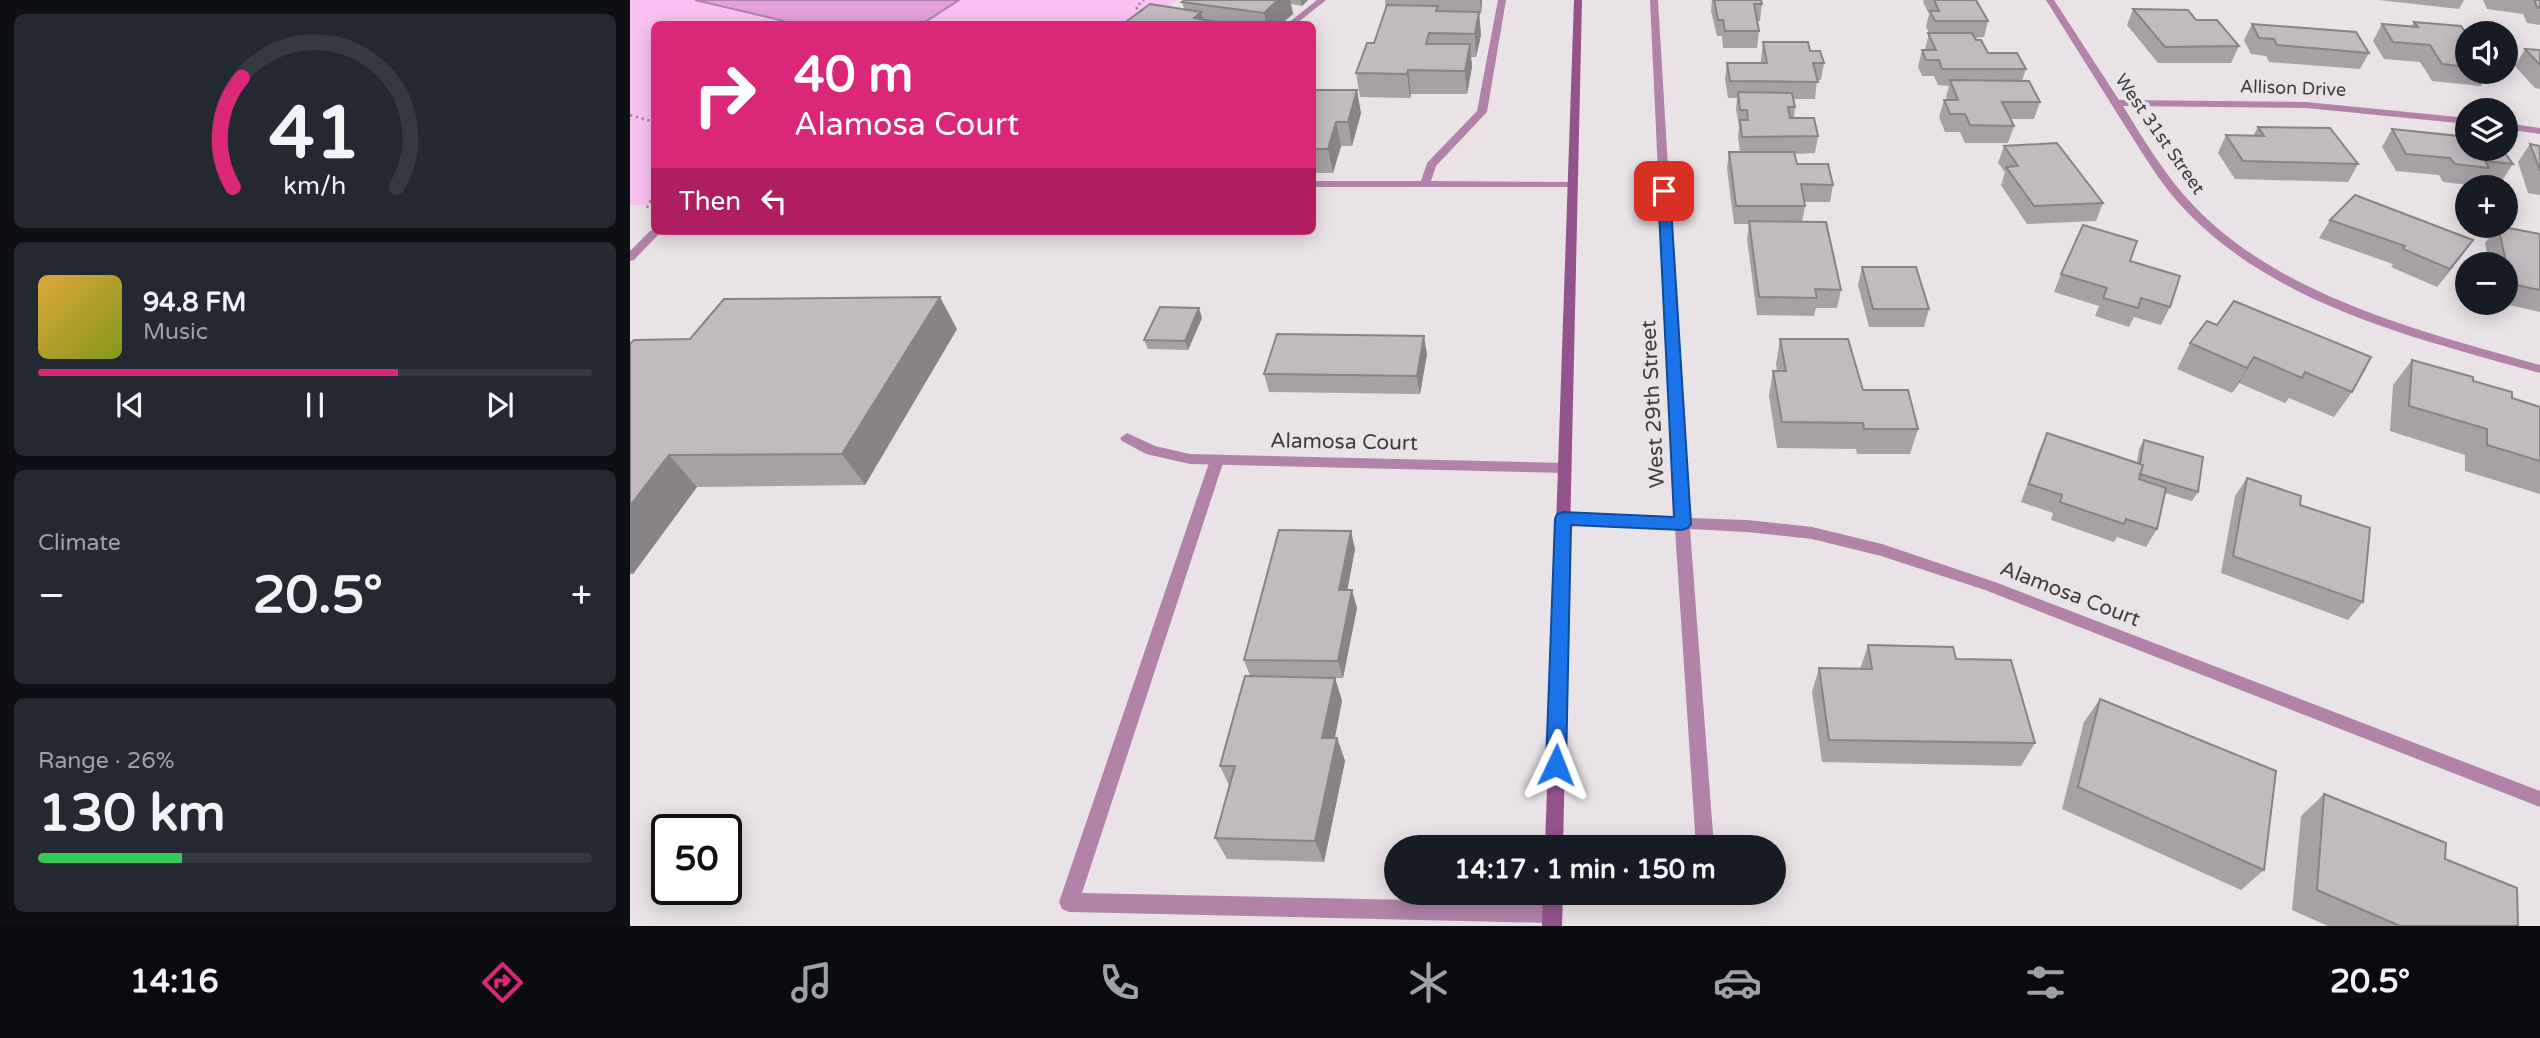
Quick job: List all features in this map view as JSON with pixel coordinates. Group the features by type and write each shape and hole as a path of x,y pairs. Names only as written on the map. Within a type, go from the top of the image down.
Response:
{"main road":[{"path":"1554,835 1578,0"}],"street":[{"path":"1295,21 1322,0"},
{"path":"1425,185 1432,165 1482,112 1502,0"},
{"name":"West 29th Street","path":"1654,0 1682,524 1704,835"},
{"name":"West 31st Street","path":"2050,0 2143,146 2190,208 2214,233 2249,256 2330,300 2376,320 2540,369"},
{"name":"Allison Drive","path":"2116,103 2306,105 2455,120"},
{"path":"2518,128 2540,131"},
{"path":"1316,184 1572,185"},
{"path":"630,258 652,235"},
{"name":"Alamosa Court","path":"1126,438 1151,450 1190,459 1565,468"},
{"path":"1217,460 1069,902 1552,919"},
{"name":"Alamosa Court","path":"1563,519 1747,526 1812,533 1882,550 1990,586 2540,799"}],"path":[{"path":"1143,17 1136,7 1144,0"},
{"path":"630,115 651,121"}],"shaded area":[{"path":"630,0 1178,0 1146,21 651,21 651,205 630,205"},
{"path":"695,0 959,0 927,21 784,21"}],"building":[{"path":"1278,0 1264,13 1182,2"},
{"path":"1714,0 1761,0 1762,4 1754,4 1759,31 1725,31 1723,20 1718,20"},
{"path":"1934,0 1976,0 1988,21 1935,21 1930,11 1939,11"},
{"path":"2534,0 2540,0 2540,8 2537,7"},
{"path":"1150,4 1201,12 1194,18 1212,21 1127,21"},
{"path":"1387,5 1438,6 1436,11 1479,12 1475,34 1429,33 1426,44 1470,44 1465,71 1356,73 1367,43 1374,43"},
{"path":"2133,9 2188,10 2196,20 2217,20 2239,46 2165,47"},
{"path":"2414,22 2455,25 2455,66 2442,64 2430,45 2393,42 2382,24 2418,27"},
{"path":"2252,24 2356,32 2369,53 2277,45 2274,39 2259,38"},
{"path":"1928,33 1972,33 1976,40 1981,40 1988,53 2017,53 2026,69 1942,69 1939,60 1926,60 1922,50 1936,50"},
{"path":"1763,42 1808,42 1810,51 1820,51 1824,63 1813,63 1818,82 1730,81 1727,63 1767,63"},
{"path":"2525,49 2540,50 2540,65"},
{"path":"1950,80 2029,81 2040,102 2002,102 2014,126 1970,125 1965,114 1950,114 1944,100 1958,100"},
{"path":"1316,90 1357,90 1348,122 1336,122 1328,149 1316,149"},
{"path":"1738,92 1792,93 1795,107 1788,107 1790,118 1814,118 1818,136 1742,137 1740,120 1748,120 1747,110 1740,110"},
{"path":"2258,127 2330,128 2358,164 2243,161 2226,135 2264,136"},
{"path":"2392,129 2455,136 2455,161 2485,161 2489,168 2455,164 2450,158 2406,154"},
{"path":"2057,143 2103,203 2034,206 2006,167 2018,166 2004,146"},
{"path":"2530,144 2540,146 2540,171"},
{"path":"1729,152 1794,152 1797,164 1828,164 1833,185 1801,184 1805,206 1736,206"},
{"path":"2485,161 2511,161 2513,164"},
{"path":"2355,195 2455,233 2455,238 2473,240 2463,252 2455,252 2455,263 2450,269 2403,249 2405,246 2330,220"},
{"path":"1749,221 1826,222 1841,290 1815,289 1817,298 1759,297"},
{"path":"2083,225 2137,241 2130,261 2180,276 2170,307 2141,298 2138,308 2103,298 2107,288 2061,274"},
{"path":"2518,230 2540,234 2540,290 2518,285 2518,252 2504,252 2501,238 2518,238"},
{"path":"1862,267 1916,267 1929,309 1873,309"},
{"path":"940,297 842,454 669,455 630,506 630,344 634,340 690,339 724,299"},
{"path":"2234,301 2371,357 2352,392 2305,372 2302,378 2254,357 2247,368 2190,343 2207,321 2217,325"},
{"path":"1160,307 1199,308 1185,341 1144,340"},
{"path":"1277,334 1424,336 1417,376 1264,374"},
{"path":"1780,339 1848,339 1863,390 1908,390 1918,429 1864,429 1863,423 1782,422 1773,371 1786,371"},
{"path":"2412,360 2473,377 2473,381 2512,392 2512,398 2540,407 2540,461 2487,445 2487,429 2409,406"},
{"path":"2047,433 2143,465 2139,479 2166,488 2157,529 2126,519 2124,524 2060,502 2062,495 2029,484"},
{"path":"2144,440 2203,457 2198,492 2140,474"},
{"path":"2247,478 2301,496 2300,505 2370,528 2363,602 2233,556"},
{"path":"1279,530 1351,531 1339,590 1352,590 1338,661 1244,660"},
{"path":"1868,645 1953,647 1956,659 2011,660 2035,743 1829,740 1819,668 1872,669"},
{"path":"1245,676 1335,678 1322,738 1337,738 1315,841 1215,838 1235,766 1220,766"},
{"path":"2100,699 2276,771 2264,870 2078,787"},
{"path":"2324,794 2446,843 2445,859 2517,888 2518,926 2400,926 2317,890"}],"route":[{"path":"1556,765 1563,519 1682,524 1664,191"}]}
